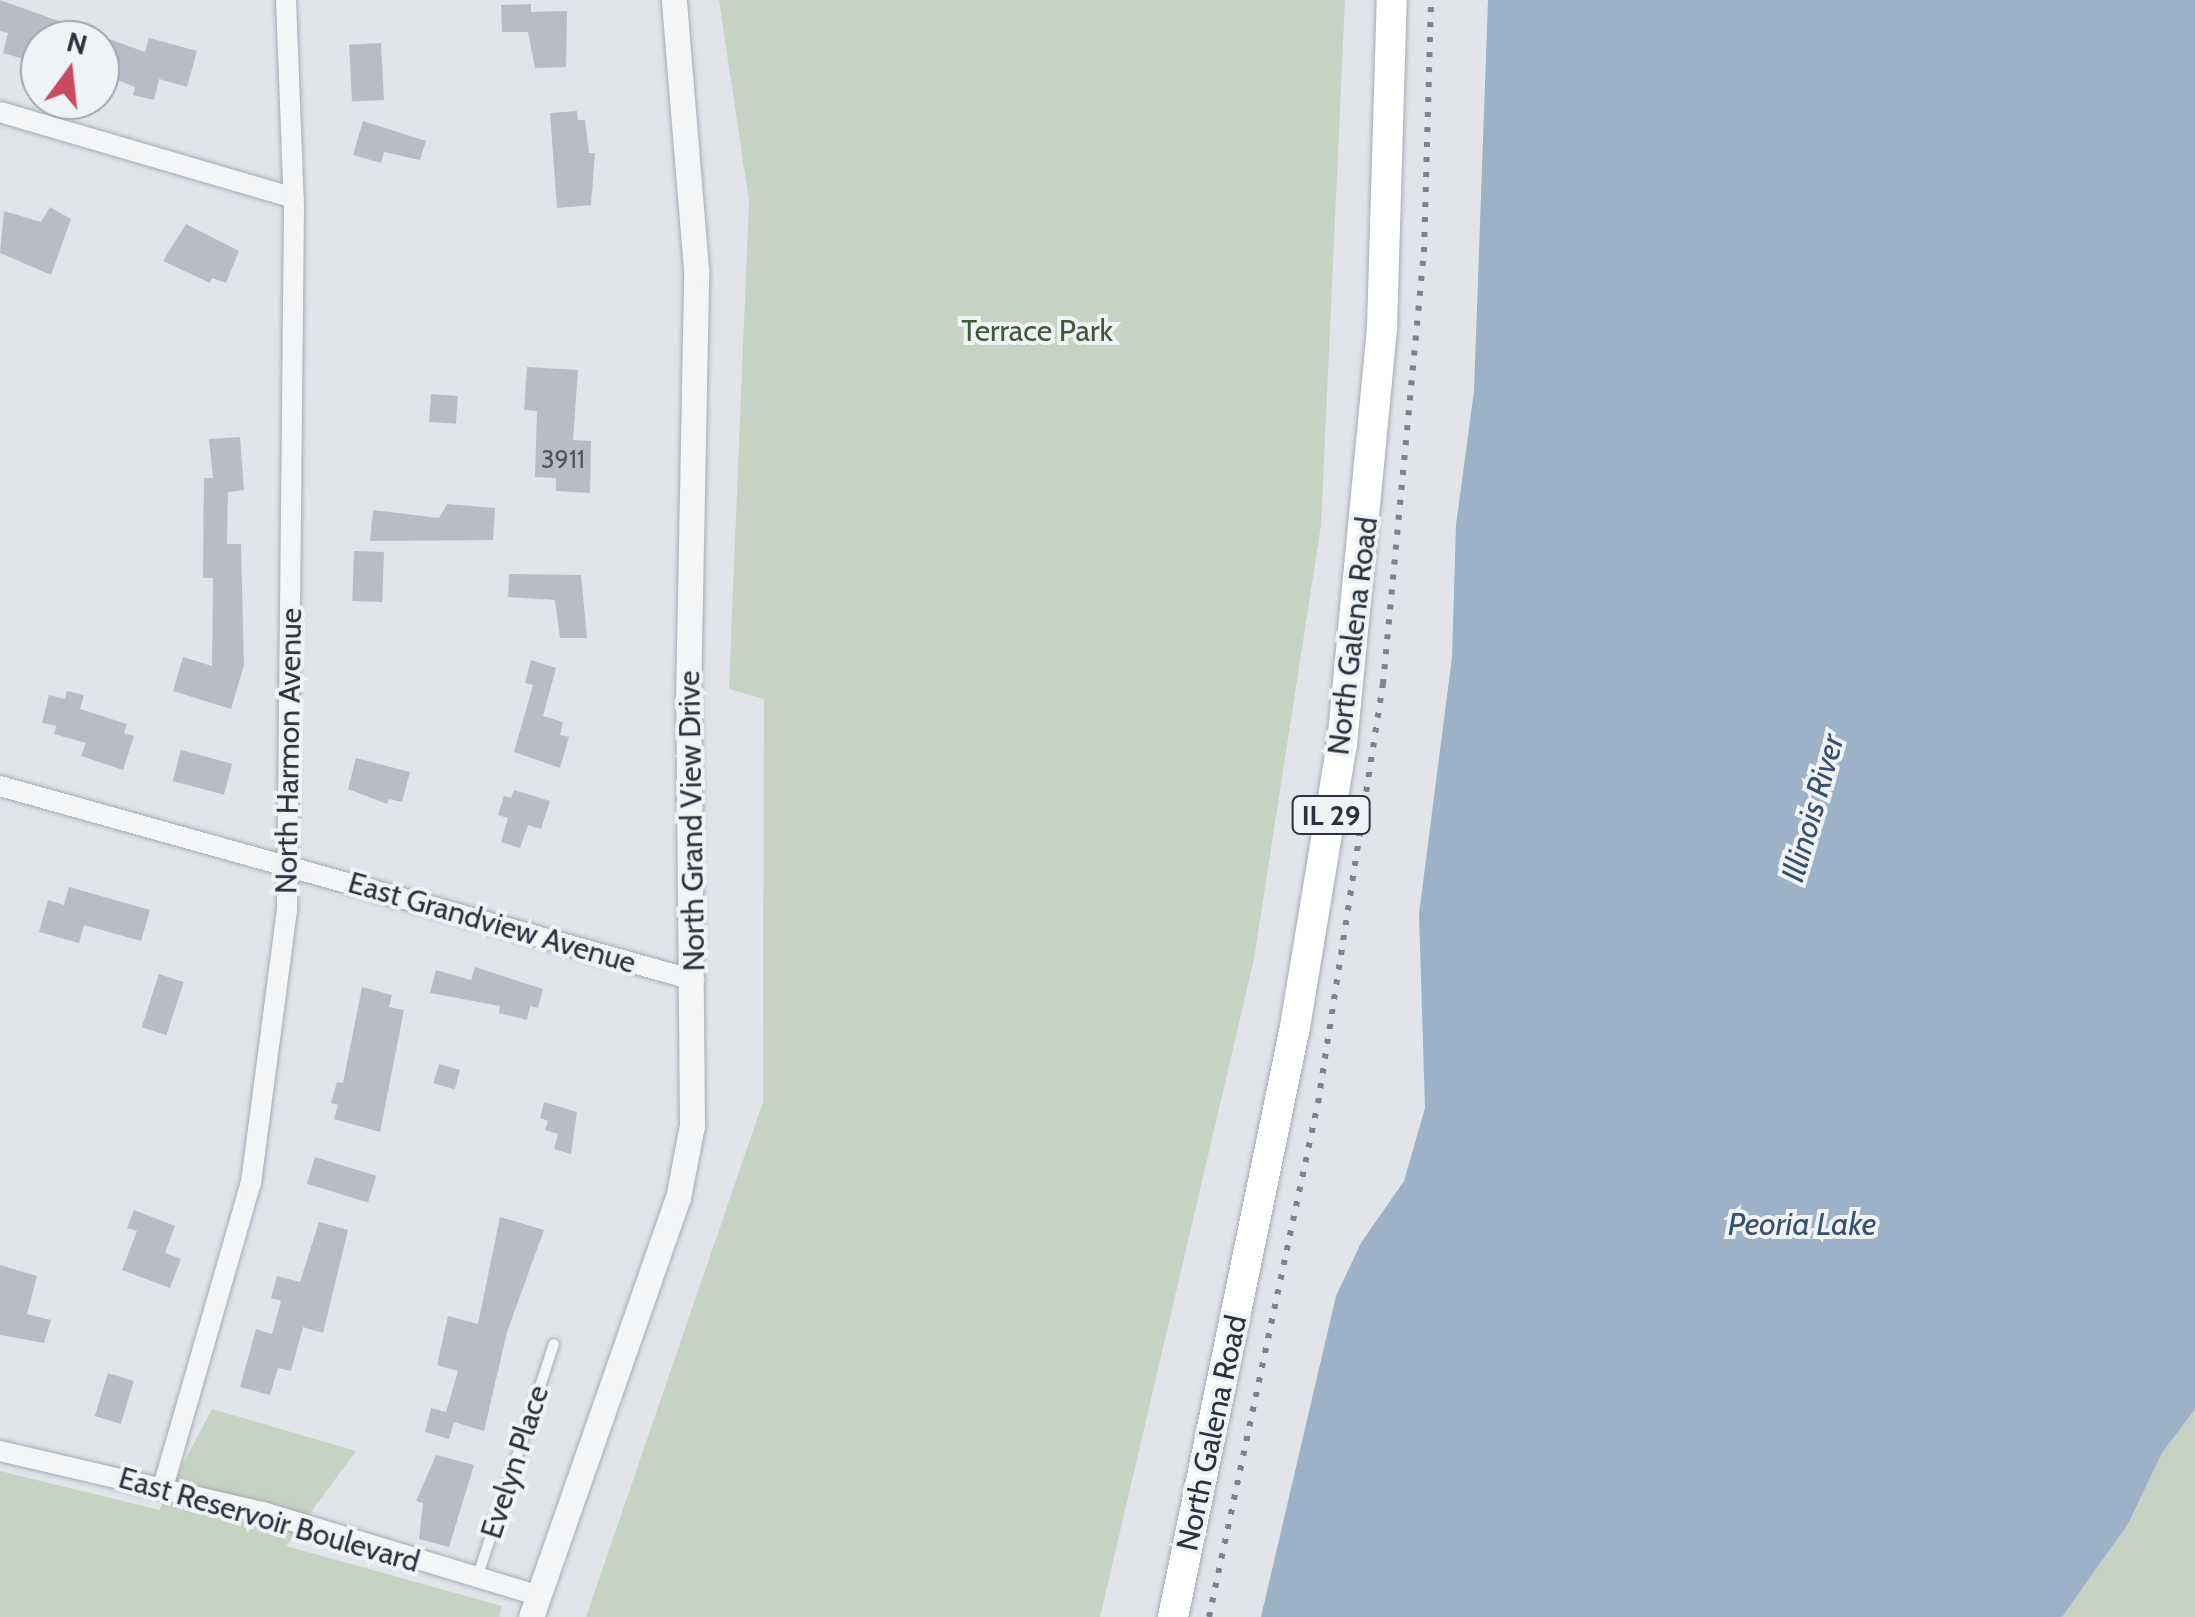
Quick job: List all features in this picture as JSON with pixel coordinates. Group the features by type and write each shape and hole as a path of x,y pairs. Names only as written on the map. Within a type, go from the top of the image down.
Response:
{"main road":[{"name":"North Galena Road","path":"1173,1617 1295,1026 1342,744 1382,328 1392,0"}],"street":[{"name":"North Harmon Avenue","path":"164,1487 250,1183 279,1000 288,866 294,198 286,0"},
{"name":"North Grand View Drive","path":"534,1606 684,1176 694,1104 688,701 696,254 674,0"},
{"path":"0,112 294,198"},
{"name":"East Grandview Avenue","path":"0,786 694,980"},
{"name":"East Reservoir Boulevard","path":"0,1451 164,1487 476,1579 534,1606"}],"lane":[{"name":"Evelyn Place","path":"476,1579 554,1344"}],"green space":[{"name":"Terrace Park","path":"719,0 1345,0 1321,525 1254,959 1100,1617 586,1617 763,1102 764,699 729,689 749,201"},
{"path":"212,1409 356,1451 286,1546 502,1606 499,1617 0,1617 0,1471 159,1510"},
{"path":"2195,1409 2195,1617 2062,1617 2128,1524 2162,1453"}],"water":[{"name":"Peoria Lake","path":"1488,0 2195,0 2195,1409 2162,1453 2128,1524 2062,1617 1261,1617 1336,1296 1361,1243 1404,1181 1425,1108 1419,914 1452,657 1456,525 1474,391"}],"building":[{"path":"0,0 56,20 20,20 20,58 3,53 8,33 0,31"},
{"path":"531,4 531,12 567,11 566,67 535,68 528,32 502,32 501,5"},
{"path":"149,38 197,51 187,87 159,79 154,100 133,95 135,87 120,81 120,43 145,52"},
{"path":"381,43 384,100 352,102 349,45"},
{"path":"577,111 578,120 585,120 589,153 595,153 591,205 557,208 550,113"},
{"path":"363,121 426,141 420,160 384,152 381,163 353,155"},
{"path":"50,207 71,219 51,275 0,253 4,211 41,222"},
{"path":"186,224 239,251 226,283 212,278 210,283 163,261"},
{"path":"527,367 578,370 573,440 591,441 590,493 556,491 556,478 535,477 537,411 524,410"},
{"path":"431,394 458,396 456,424 429,422"},
{"path":"240,437 244,490 228,492 227,544 241,544 244,665 231,709 173,691 183,657 212,666 213,578 203,578 204,478 213,478 209,439"},
{"path":"447,504 495,508 493,540 370,541 373,510 439,518"},
{"path":"354,551 384,552 382,602 352,601"},
{"path":"509,574 581,575 587,638 560,638 555,600 508,597"},
{"path":"531,660 556,668 543,716 563,722 560,735 569,737 560,768 514,752 533,685 525,683"},
{"path":"67,691 84,695 80,709 127,724 124,733 134,736 123,770 81,756 86,743 54,734 56,726 42,723 49,695 65,699"},
{"path":"181,750 232,764 224,795 173,781"},
{"path":"356,758 410,772 402,802 389,799 387,804 348,789"},
{"path":"514,790 550,801 541,829 528,825 520,848 501,842 508,818 498,815 504,796 511,798"},
{"path":"69,887 150,910 141,941 84,925 79,943 39,932 48,900 64,905"},
{"path":"475,967 543,989 538,1008 530,1006 527,1020 499,1013 500,1006 430,993 436,970 471,980"},
{"path":"159,974 184,982 166,1035 142,1027"},
{"path":"362,987 392,995 389,1007 404,1010 380,1132 334,1119 338,1105 331,1103 337,1082 343,1083"},
{"path":"439,1064 460,1070 455,1089 433,1083"},
{"path":"544,1102 577,1112 571,1154 554,1149 558,1134 545,1130 548,1121 540,1118"},
{"path":"315,1157 376,1176 368,1202 307,1184"},
{"path":"134,1210 175,1226 165,1253 181,1259 170,1288 122,1270 137,1231 127,1228"},
{"path":"500,1217 544,1230 507,1332 484,1431 454,1422 449,1439 425,1432 431,1408 446,1412 458,1371 437,1365 448,1316 478,1324"},
{"path":"319,1222 348,1230 323,1333 303,1327 291,1371 278,1368 270,1395 240,1387 256,1329 272,1334 281,1301 271,1298 277,1276 300,1282"},
{"path":"0,1265 37,1276 27,1314 51,1320 44,1343 0,1335"},
{"path":"108,1373 134,1381 121,1424 95,1416"},
{"path":"436,1455 474,1465 449,1547 419,1539 423,1503 416,1501"}],"railway":[{"path":"1209,1617 1318,1103 1383,684 1424,252 1431,0"}],"water label":[{"name":"Illinois River","path":"1813,808"}]}
